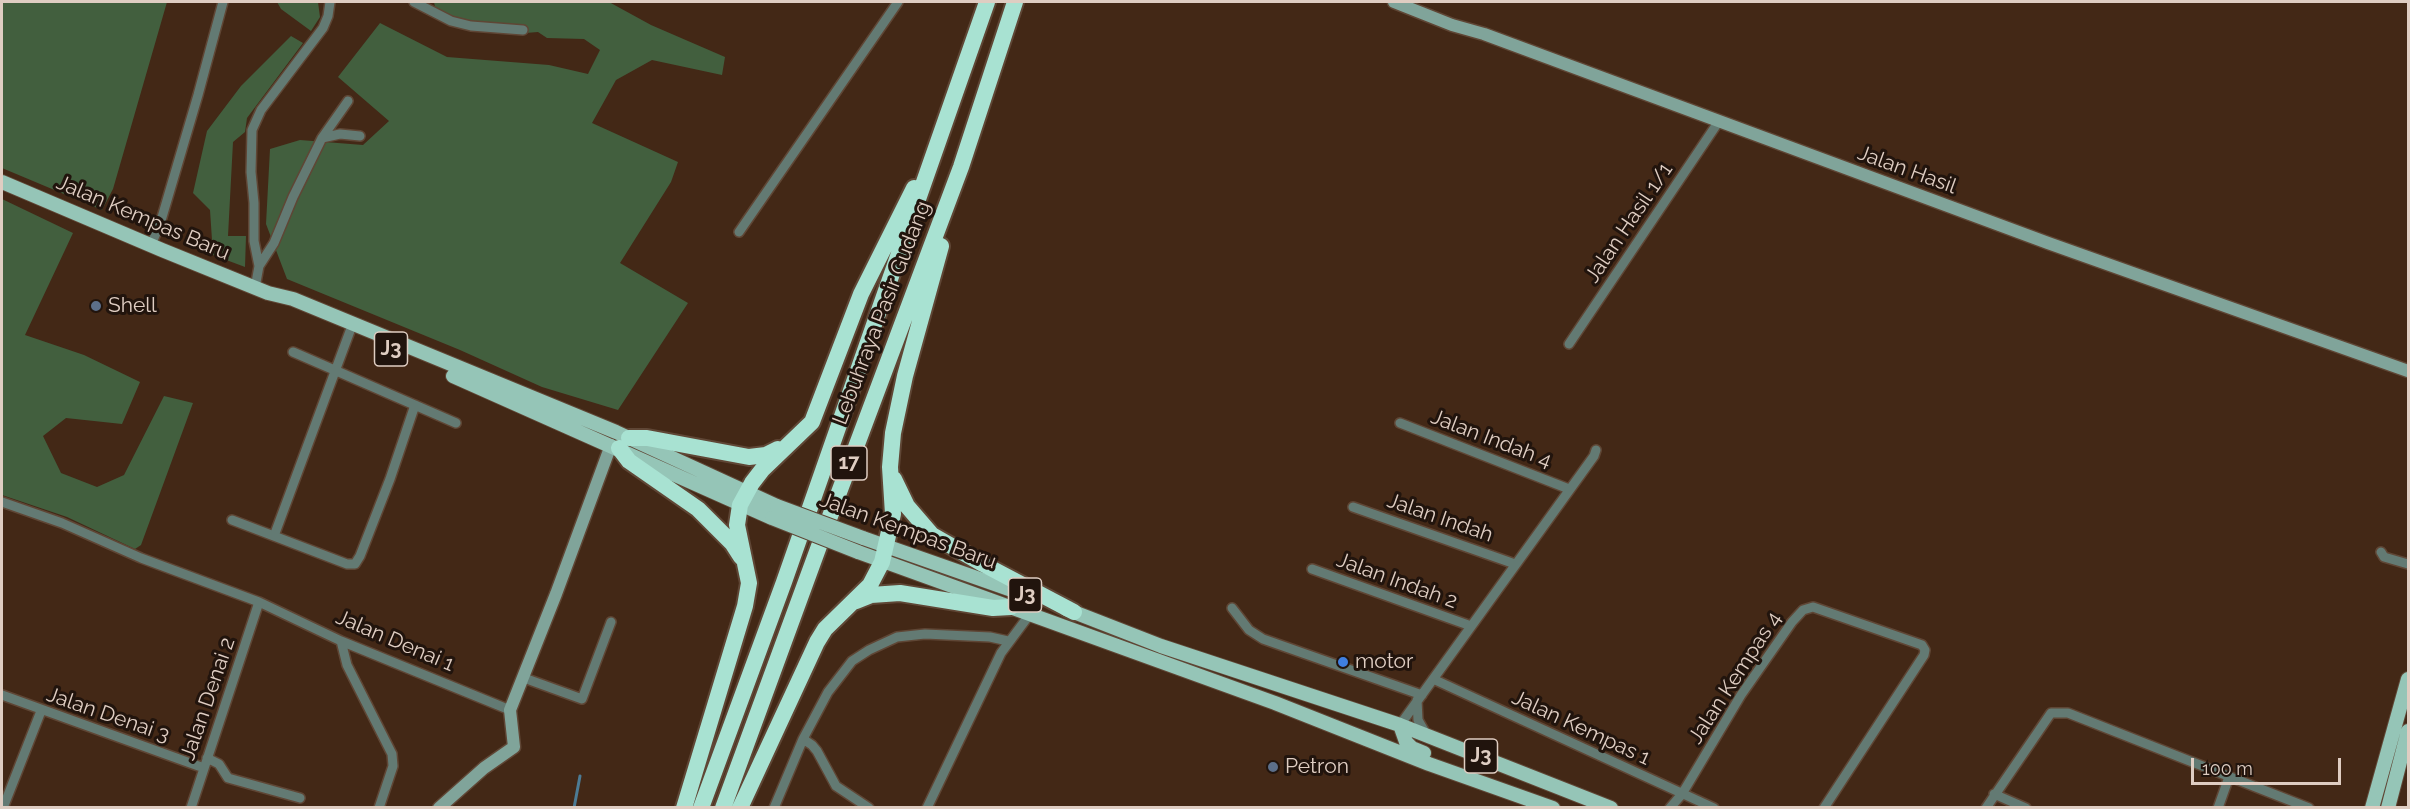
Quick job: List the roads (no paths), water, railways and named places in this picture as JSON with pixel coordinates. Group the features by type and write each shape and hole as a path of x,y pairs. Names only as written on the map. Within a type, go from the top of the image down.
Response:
{"highway":[{"name":"Lebuhraya Pasir Gudang","path":"701,807 784,582 987,2"},
{"name":"Lebuhraya Pasir Gudang","path":"723,807 961,167 1015,2"},
{"path":"684,807 749,583 737,525 743,500 752,483 776,454 794,441 812,422 861,294 948,118"},
{"path":"740,807 818,642 830,624 870,585 885,554 893,514 890,467 893,433 905,376 961,167"},
{"path":"747,566 732,543 698,509 629,461 619,444 647,438 749,457 766,455 794,441"},
{"path":"890,467 907,506 932,535 1074,612"},
{"path":"855,601 872,595 900,593 993,608 1011,607"}],"main road":[{"name":"Jalan Kempas Baru","path":"2,182 261,290 293,299 743,500 863,538 885,554 1011,607 1553,807"},
{"name":"Jalan Kempas Baru","path":"261,290 290,306 619,444"},
{"name":"Jalan Kempas Baru","path":"775,512 858,552 885,554 1074,612 1161,646 1400,724 1611,807"},
{"path":"2372,807 2409,679"},
{"path":"1400,724 1403,736 1412,748 1457,767 1477,780"},
{"path":"2388,807 2409,730"}],"street":[{"path":"151,245 160,224 198,96 223,2"},
{"path":"261,290 254,241 254,203 250,172 252,130 261,110 325,25 330,2"},
{"path":"414,2 451,21 471,26 524,30"},
{"path":"739,232 898,2"},
{"name":"Jalan Hasil","path":"1394,2 2056,246 2223,303 2409,371"},
{"path":"259,266 274,243 293,197 322,138 348,101"},
{"name":"Jalan Hasil 1/1","path":"1569,344 1719,121"},
{"path":"322,138 339,134 360,136"},
{"path":"274,536 350,331"},
{"path":"294,352 456,423"},
{"path":"232,520 347,564 355,564 390,479 415,405"},
{"name":"Jalan Indah 4","path":"1400,423 1569,489"},
{"path":"439,807 484,768 514,747 510,710 619,444"},
{"path":"1400,724 1594,456 1596,450"},
{"name":"Jalan Denai 1","path":"2,502 62,523 152,562 259,602 341,641 510,710"},
{"name":"Jalan Indah","path":"1353,507 1515,564"},
{"path":"2381,552 2384,557 2409,564"},
{"name":"Jalan Indah 2","path":"1312,569 1471,626"},
{"name":"Jalan Denai 2","path":"191,807 259,602"},
{"name":"Jalan Kempas 4","path":"1682,794 1741,696 1792,622 1803,610 1813,607 1922,645 1925,650 1924,655 1824,807"},
{"path":"1232,608 1249,630 1263,639 1420,697"},
{"path":"927,807 994,666 1008,641 1030,614"},
{"path":"524,678 582,699 611,622"},
{"path":"774,807 803,739 828,692 852,661 897,637 925,634 990,637 1008,641"},
{"path":"341,641 347,665 392,754 393,766 379,807"},
{"name":"Jalan Kempas 1","path":"1433,679 1714,807"},
{"name":"Jalan Denai 3","path":"2,695 204,768"},
{"path":"1420,697 1418,720 1427,736"},
{"path":"3,807 41,711"},
{"path":"1986,807 2051,713 2068,713 2309,807"},
{"path":"803,739 817,751 836,786 869,807"},
{"path":"207,758 219,764 228,778 300,798"},
{"path":"2218,807 2229,777"},
{"path":"1670,807 1682,794"},
{"path":"1678,807 1682,794"},
{"path":"1994,794 2026,807"}],"waterway":[{"path":"574,808 580,776"}],"place":[{"name":"Shell","path":"96,306"},
{"name":"motor","path":"1343,662"},
{"name":"Petron","path":"1273,767"}]}
